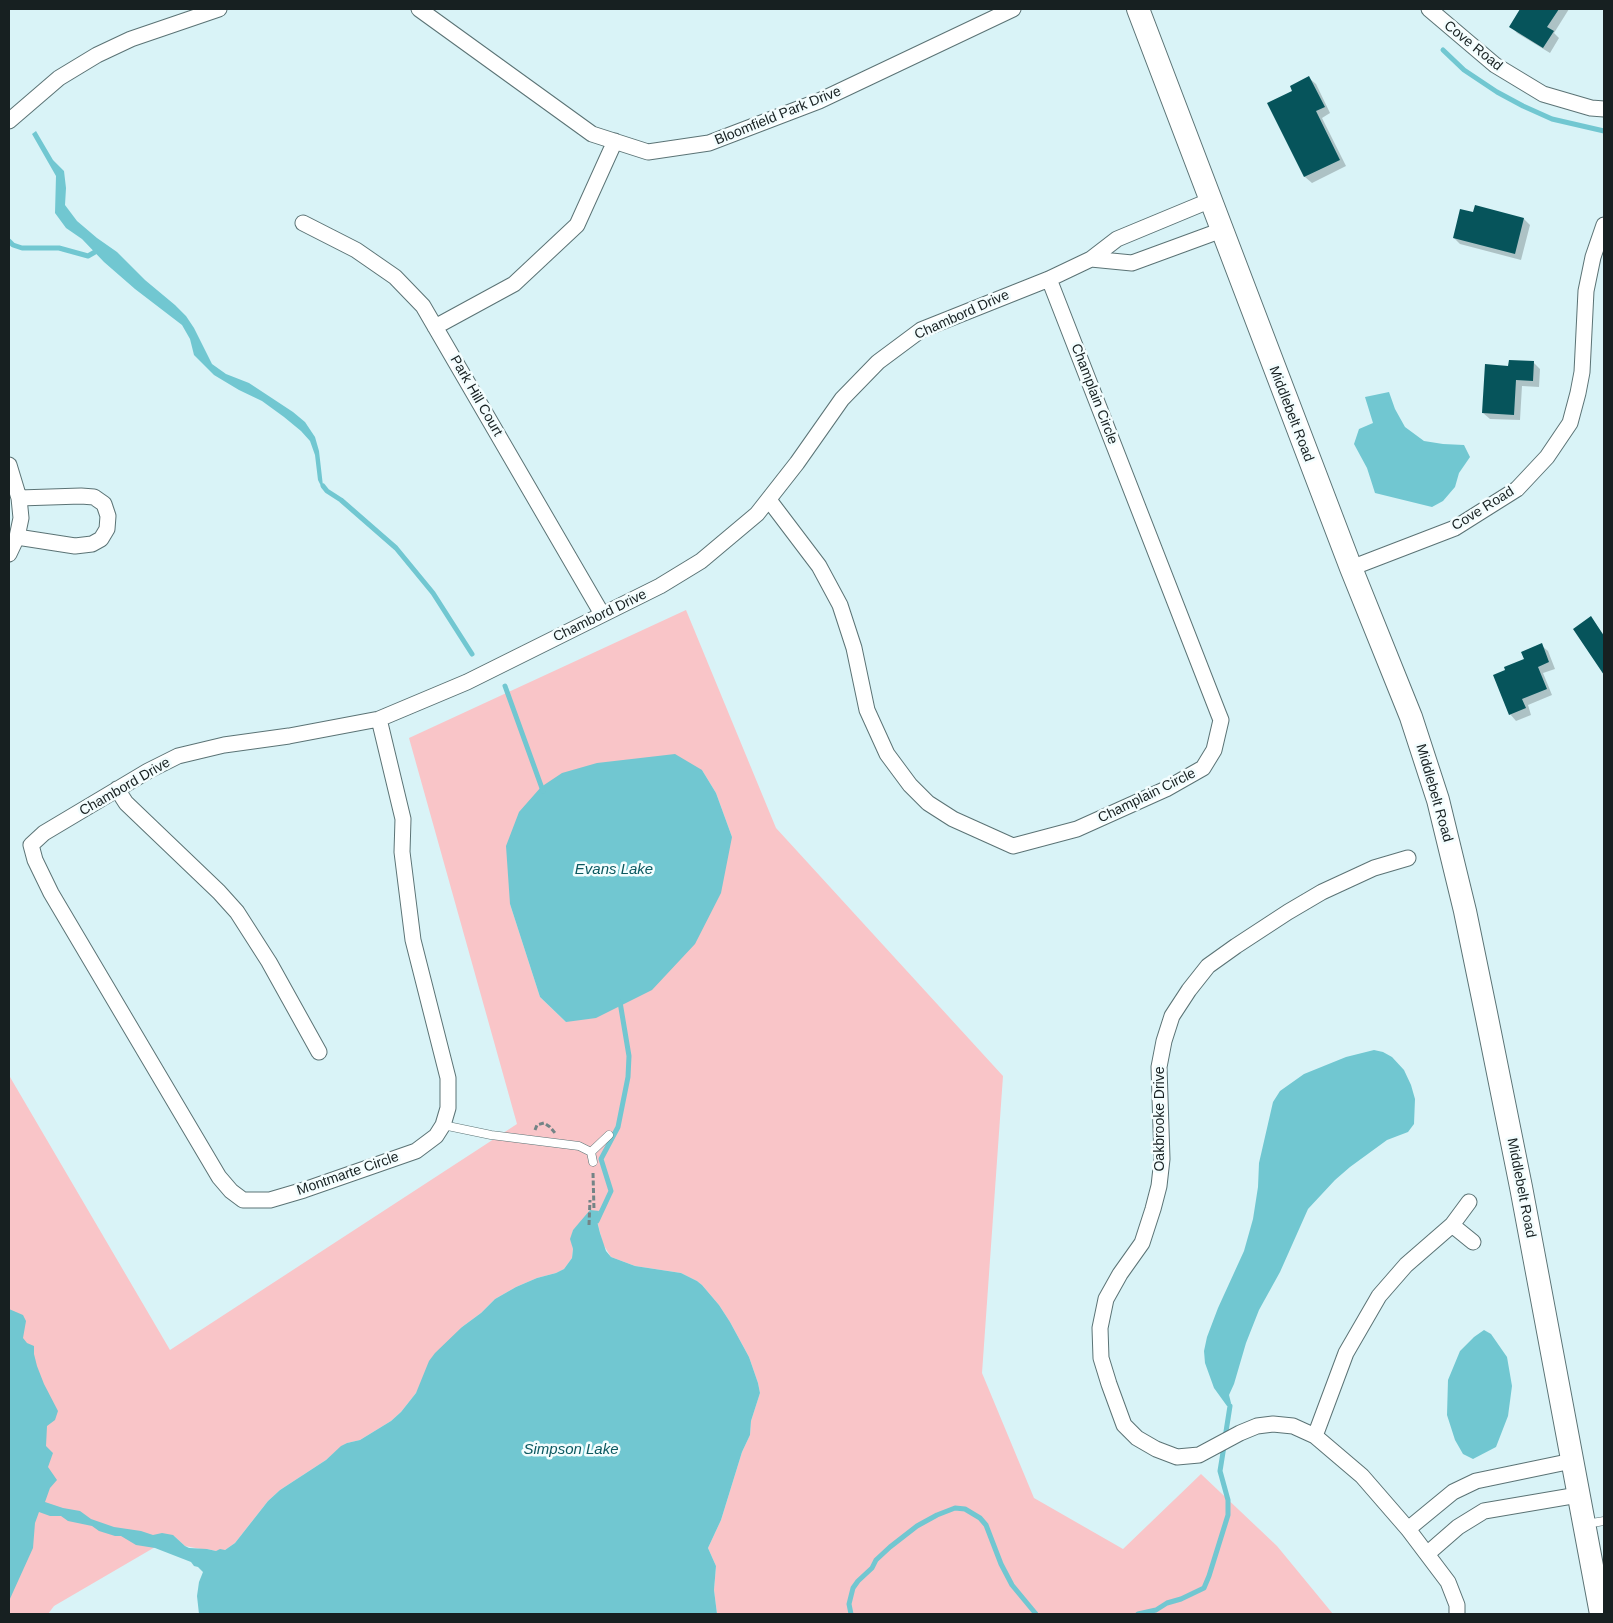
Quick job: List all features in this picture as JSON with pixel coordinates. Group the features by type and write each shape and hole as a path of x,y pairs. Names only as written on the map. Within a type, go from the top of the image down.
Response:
{"street":[{"path":"9,121 59,78 97,55 131,39 219,9"},
{"name":"Bloomfield Park Drive","path":"419,9 592,134 648,152 709,144 819,101 1013,9"},
{"name":"Middlebelt Road","path":"1138,9 1350,568 1411,717 1438,800 1448,836 1486,1013 1521,1187 1578,1496 1594,1523 1601,1614"},
{"name":"Cove Road","path":"1429,9 1495,65 1543,94 1591,108 1604,109"},
{"path":"435,327 514,284 577,225 615,141"},
{"name":"Chambord Drive","path":"31,845 44,833 117,789 178,756 224,746 379,719 467,682 660,586 701,561 757,514 797,463 842,399 878,362 921,330 1049,279 1090,259 1117,239 1211,200"},
{"name":"Park Hill Court","path":"303,223 356,250 395,277 423,306 602,614"},
{"name":"Cove Road","path":"1350,568 1455,528 1517,489 1548,457 1570,423 1578,393 1582,372 1586,291 1593,258 1604,225"},
{"path":"1090,259 1132,263 1222,230"},
{"name":"Champlain Circle","path":"769,500 819,566 840,605 854,648 867,710 887,754 910,786 928,803 953,819 1013,846 1077,829 1166,789 1202,768 1214,750 1221,720 1220,715 1049,279"},
{"path":"9,465 20,498 21,518 17,537 9,554"},
{"path":"17,537 74,546 92,544 102,539 107,529 108,516 104,504 94,497 20,498"},
{"path":"379,719 403,819 402,852 413,940 448,1078 448,1108 443,1125"},
{"path":"117,789 126,803 219,892 237,912 269,962 319,1052"},
{"name":"Montmarte Circle","path":"31,845 34,860 51,893 219,1177 231,1191 243,1200 270,1200 416,1151 436,1136 443,1125"},
{"name":"Oakbrooke Drive","path":"1408,858 1374,868 1322,892 1244,941 1208,966 1172,1016 1159,1067 1162,1159 1159,1186 1154,1209 1142,1243 1120,1274 1106,1299 1100,1328 1101,1358 1124,1425 1137,1438 1156,1449 1177,1457 1199,1455 1257,1426 1273,1424 1293,1426 1315,1436 1362,1476 1408,1529 1448,1582 1457,1605 1456,1614"},
{"path":"1315,1436 1346,1353 1378,1296 1406,1265 1452,1224 1469,1202"},
{"path":"1452,1224 1473,1242"},
{"path":"1408,1529 1453,1492 1476,1481 1572,1461"},
{"path":"1427,1554 1458,1527 1484,1511 1578,1496"}],"lane":[{"path":"443,1125 491,1135 579,1146 592,1152"},
{"path":"592,1152 609,1136"},
{"path":"592,1152 593,1162"}],"path":[{"path":"593,1162 594,1210"},
{"path":"589,1225 590,1200"}],"shaded area":[{"path":"686,610 776,828 1003,1076 982,1373 1034,1498 1123,1549 1201,1474 1277,1546 1333,1614 717,1614 714,1590 716,1566 708,1548 721,1520 742,1452 750,1435 751,1421 760,1393 758,1383 749,1357 730,1322 702,1285 681,1273 635,1266 611,1257 603,1244 597,1221 578,1225 573,1230 571,1239 572,1258 564,1269 516,1287 495,1299 481,1313 462,1327 401,1412 391,1421 360,1440 342,1446 326,1460 280,1490 268,1501 235,1543 225,1550 216,1551 185,1546 174,1536 54,1606 48,1614 9,1614 10,1077 170,1350 517,1124 409,738","holes":["702,770 716,793 732,837 566,1022 540,997 510,904"]}],"water":[{"path":"36,131 53,160 64,171 65,205 77,221 117,252 186,316 212,364 226,374 249,383 305,422 315,437 319,451 323,486 321,486 318,480 315,455 310,441 301,431 262,401 214,375 194,355 190,339 182,325 135,289 104,262 82,239 66,228 55,213 56,176 32,134"},
{"path":"1389,392 1395,409 1405,427 1424,441 1464,445 1470,457 1459,473 1455,487 1443,501 1432,507 1375,493 1367,468 1354,444 1359,429 1373,423 1365,397"},
{"name":"Evans Lake","path":"675,754 702,770 716,793 732,837 721,893 695,944 652,990 596,1018 566,1022 540,997 510,904 506,846 519,812 541,787 562,773 597,763"},
{"path":"1374,1050 1392,1057 1404,1070 1415,1099 1414,1124 1408,1132 1387,1140 1350,1167 1308,1209 1280,1272 1259,1310 1229,1395 1230,1406 1227,1406 1214,1388 1205,1363 1204,1351 1218,1308 1244,1251 1253,1219 1258,1187 1259,1163 1273,1102 1280,1091 1304,1074 1346,1057"},
{"name":"Simpson Lake","path":"590,1210 599,1211 597,1221 600,1233 606,1251 611,1257 635,1266 681,1273 702,1285 730,1322 749,1357 758,1383 760,1393 751,1421 750,1435 742,1452 721,1520 708,1548 716,1566 714,1590 717,1614 199,1614 197,1596 203,1572 191,1562 155,1548 136,1545 121,1536 99,1531 92,1526 68,1521 61,1516 50,1516 39,1512 35,1523 33,1548 9,1601 9,1309 23,1315 26,1321 23,1338 27,1343 34,1346 37,1366 58,1411 55,1420 47,1426 46,1446 53,1453 48,1467 57,1480 50,1488 45,1502 80,1511 91,1519 114,1527 141,1531 153,1535 162,1533 173,1535 189,1548 225,1550 235,1543 268,1501 280,1490 326,1460 341,1446 360,1440 391,1421 401,1412 416,1393 429,1361 435,1353 495,1299 516,1287 564,1269 572,1258 573,1249 570,1239 573,1230"},
{"path":"1484,1330 1491,1334 1507,1357 1512,1386 1508,1416 1496,1447 1473,1459 1463,1454 1455,1440 1447,1415 1448,1380 1460,1351"}],"building":[{"path":"1520,9 1559,9 1547,27 1554,31 1543,48 1509,27"},
{"path":"1309,76 1325,107 1316,111 1340,160 1304,177 1267,103 1292,91 1290,86"},
{"path":"1475,205 1524,218 1515,254 1453,238 1460,209 1473,212"},
{"path":"1509,360 1534,361 1533,381 1516,380 1514,415 1482,413 1485,364 1508,366"},
{"path":"1591,616 1604,636 1604,675 1573,629"},
{"path":"1542,643 1549,662 1538,667 1547,689 1522,699 1526,708 1509,715 1493,675 1505,670 1504,667 1524,659 1521,652"}],"waterway":[{"path":"1443,50 1464,70 1497,92 1523,106 1552,119 1604,131"},
{"path":"9,241 13,245 22,248 59,248 88,256 95,252"},
{"path":"323,486 396,548 433,593 472,654"},
{"path":"505,686 543,791"},
{"path":"597,1221 611,1191 601,1159 618,1127 628,1077 629,1056 620,1002"},
{"path":"1225,1438 1230,1406"},
{"path":"1138,1614 1156,1610 1167,1603 1181,1599 1204,1588 1228,1515 1228,1500 1220,1471 1224,1446"},
{"path":"851,1614 849,1604 853,1588 872,1568 876,1560 917,1526 955,1508 965,1509 980,1518 986,1525 1001,1564 1012,1585 1036,1614"}]}
